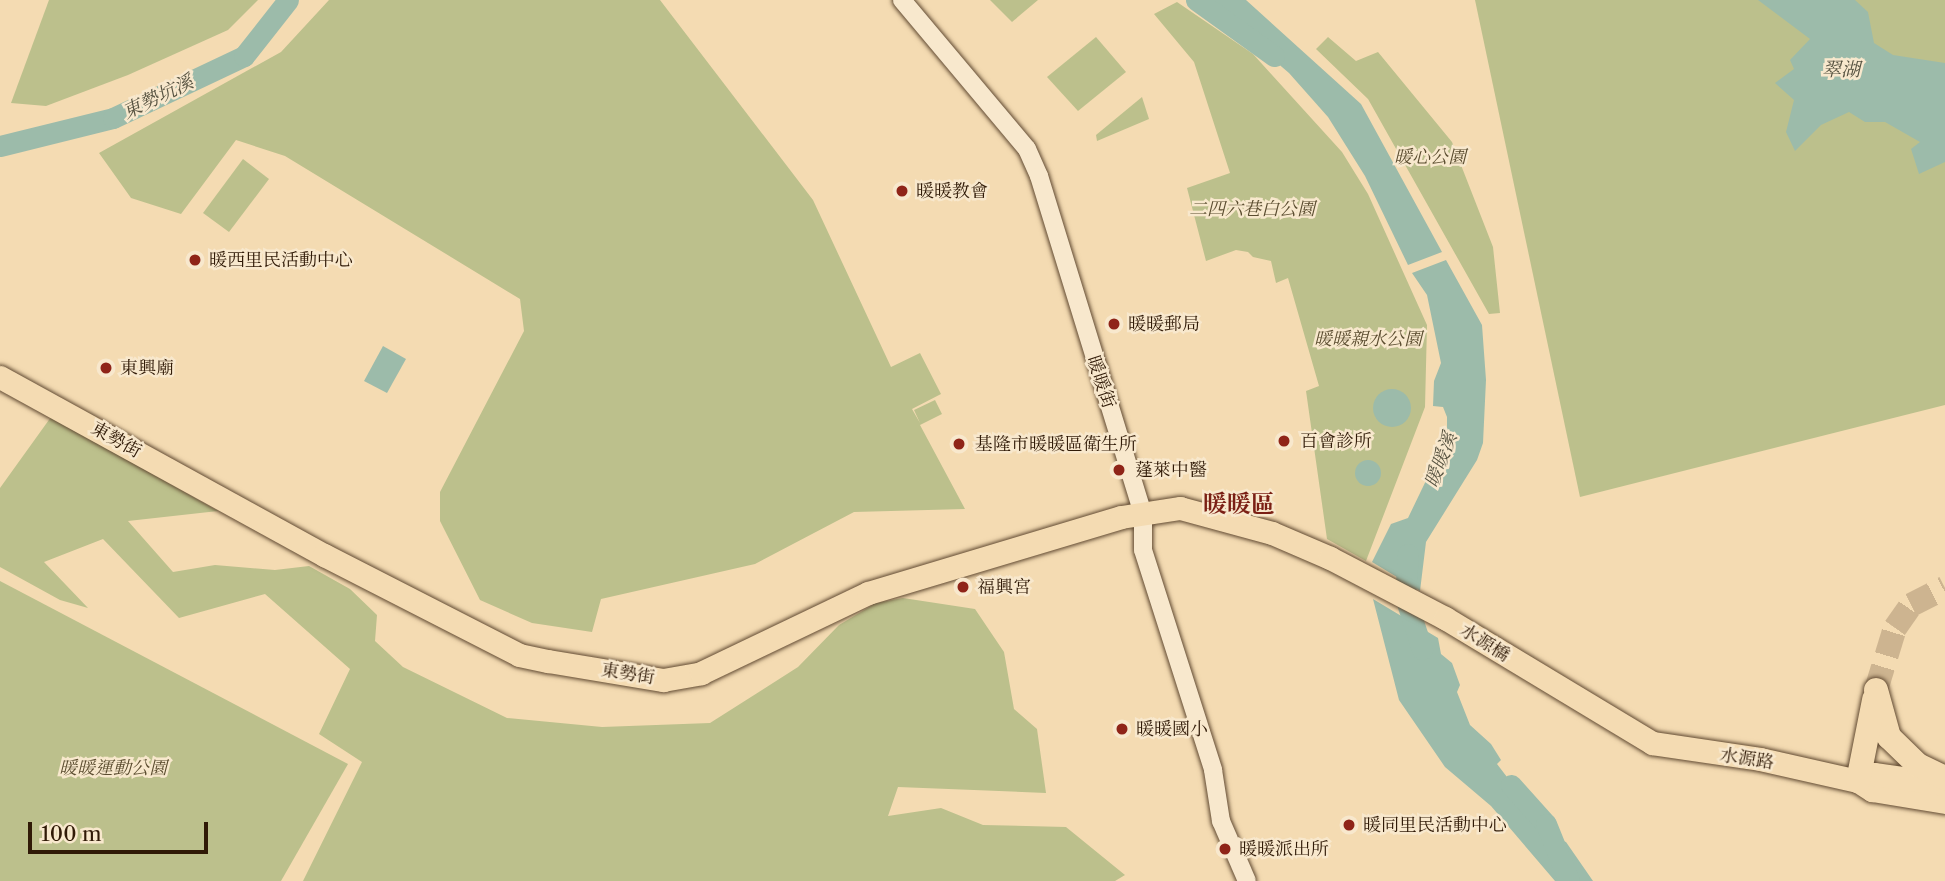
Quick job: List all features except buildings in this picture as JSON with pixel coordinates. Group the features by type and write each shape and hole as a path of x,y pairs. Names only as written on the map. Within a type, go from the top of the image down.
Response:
{"highway":[{"path":"1858,781 1876,690 1889,737 1917,765 1945,778"}],"main road":[{"name":"東勢街","path":"0,377 324,555 519,655 663,680 701,673 868,593 1143,514 1180,508 1272,533 1330,558"},
{"name":"水源橋","path":"1330,558 1445,618 1636,735"},
{"name":"水源路","path":"1636,735 1678,750 1760,759 1858,781 1872,790 1945,802"},
{"name":"水源路","path":"1858,781 1874,774 1945,784"}],"street":[{"name":"暖暖街","path":"902,0 1027,149 1039,176 1143,514 1143,550 1213,770 1221,821 1247,881"}],"green space":[{"path":"49,0 258,0 228,30 128,75 46,106 11,103"},
{"path":"329,0 660,0 813,200 891,367 920,353 941,394 912,409 920,423 914,410 935,400 942,414 920,425 965,509 854,512 755,564 601,599 592,632 532,623 480,600 440,521 440,492 524,331 520,299 285,156 236,140 181,214 131,198 99,153 281,52"},
{"path":"990,0 1038,0 1012,22"},
{"path":"1475,0 1945,0 1945,405 1580,497"},
{"name":"暖暖親水公園","path":"1177,2 1253,54 1342,152 1368,194 1427,325 1425,407 1366,561 1327,539 1306,391 1319,386 1288,278 1276,283 1271,261 1253,257 1248,252 1236,250 1206,261 1187,188 1230,173 1194,62 1154,14"},
{"path":"1096,37 1126,72 1078,111 1047,77"},
{"name":"暖心公園","path":"1328,37 1356,61 1378,52 1452,142 1493,247 1500,313 1489,314 1368,99 1316,49"},
{"path":"1142,97 1149,119 1097,141 1096,135"},
{"path":"243,159 269,179 229,232 203,213"},
{"path":"51,417 218,511 128,521 173,572 215,565 275,570 309,566 350,589 377,615 375,641 403,667 507,718 602,727 710,723 798,667 839,625 876,603 903,598 975,609 1004,652 1014,709 1037,729 1046,793 898,787 888,816 941,808 983,825 1066,827 1125,875 1115,881 303,881 362,762 319,734 350,669 265,594 179,618 103,539 44,562 88,608 60,600 0,567 0,488"},
{"name":"暖暖運動公園","path":"0,581 348,764 281,881 0,881"}],"water":[{"path":"1204,0 1246,0 1361,104 1442,252 1408,265 1365,176 1328,117 1289,73"},
{"name":"翠湖","path":"1758,0 1855,0 1868,12 1874,43 1893,55 1945,63 1945,162 1919,174 1911,149 1920,142 1885,122 1865,122 1849,112 1821,125 1795,151 1786,132 1794,100 1775,83 1794,69 1790,60 1810,39"},
{"path":"1446,260 1482,325 1486,380 1483,443 1477,460 1426,542 1420,591 1372,562 1391,524 1408,518 1447,437 1447,417 1443,407 1433,406 1434,381 1441,363 1427,295 1412,273"},
{"path":"383,346 406,359 387,393 364,381"},
{"path":"1392,389 1406,394 1411,408 1406,422 1392,427 1378,422 1373,408 1378,394"},
{"path":"1368,460 1377,464 1381,473 1377,482 1368,486 1359,482 1355,473 1359,464"},
{"path":"1373,599 1438,638 1441,654 1452,663 1460,685 1457,692 1470,725 1491,744 1501,760 1497,764 1553,837 1566,842 1593,881 1555,881 1491,806 1445,767 1399,700"}],"waterway":[{"name":"東勢坑溪","path":"0,146 113,118 244,56 288,0"},
{"name":"暖暖溪","path":"1196,0 1274,56"},
{"name":"暖暖溪","path":"1408,554 1405,597 1422,649"},
{"name":"暖暖溪","path":"1511,785 1546,824 1569,881"}],"tunnel":[{"path":"1876,690 1895,628 1911,605 1945,588"}],"place":[{"name":"暖暖教會","path":"902,191"},
{"name":"暖西里民活動中心","path":"195,260"},
{"name":"暖暖郵局","path":"1114,324"},
{"name":"東興廟","path":"106,368"},
{"name":"百會診所","path":"1284,441"},
{"name":"基隆市暖暖區衛生所","path":"959,444"},
{"name":"蓬萊中醫","path":"1119,470"},
{"name":"福興宮","path":"963,587"},
{"name":"暖暖國小","path":"1122,729"},
{"name":"暖同里民活動中心","path":"1349,825"},
{"name":"暖暖派出所","path":"1225,849"}],"district":[{"name":"暖暖區","path":"1239,504"}],"park label":[{"name":"二四六巷白公園","path":"1252,209"}]}
